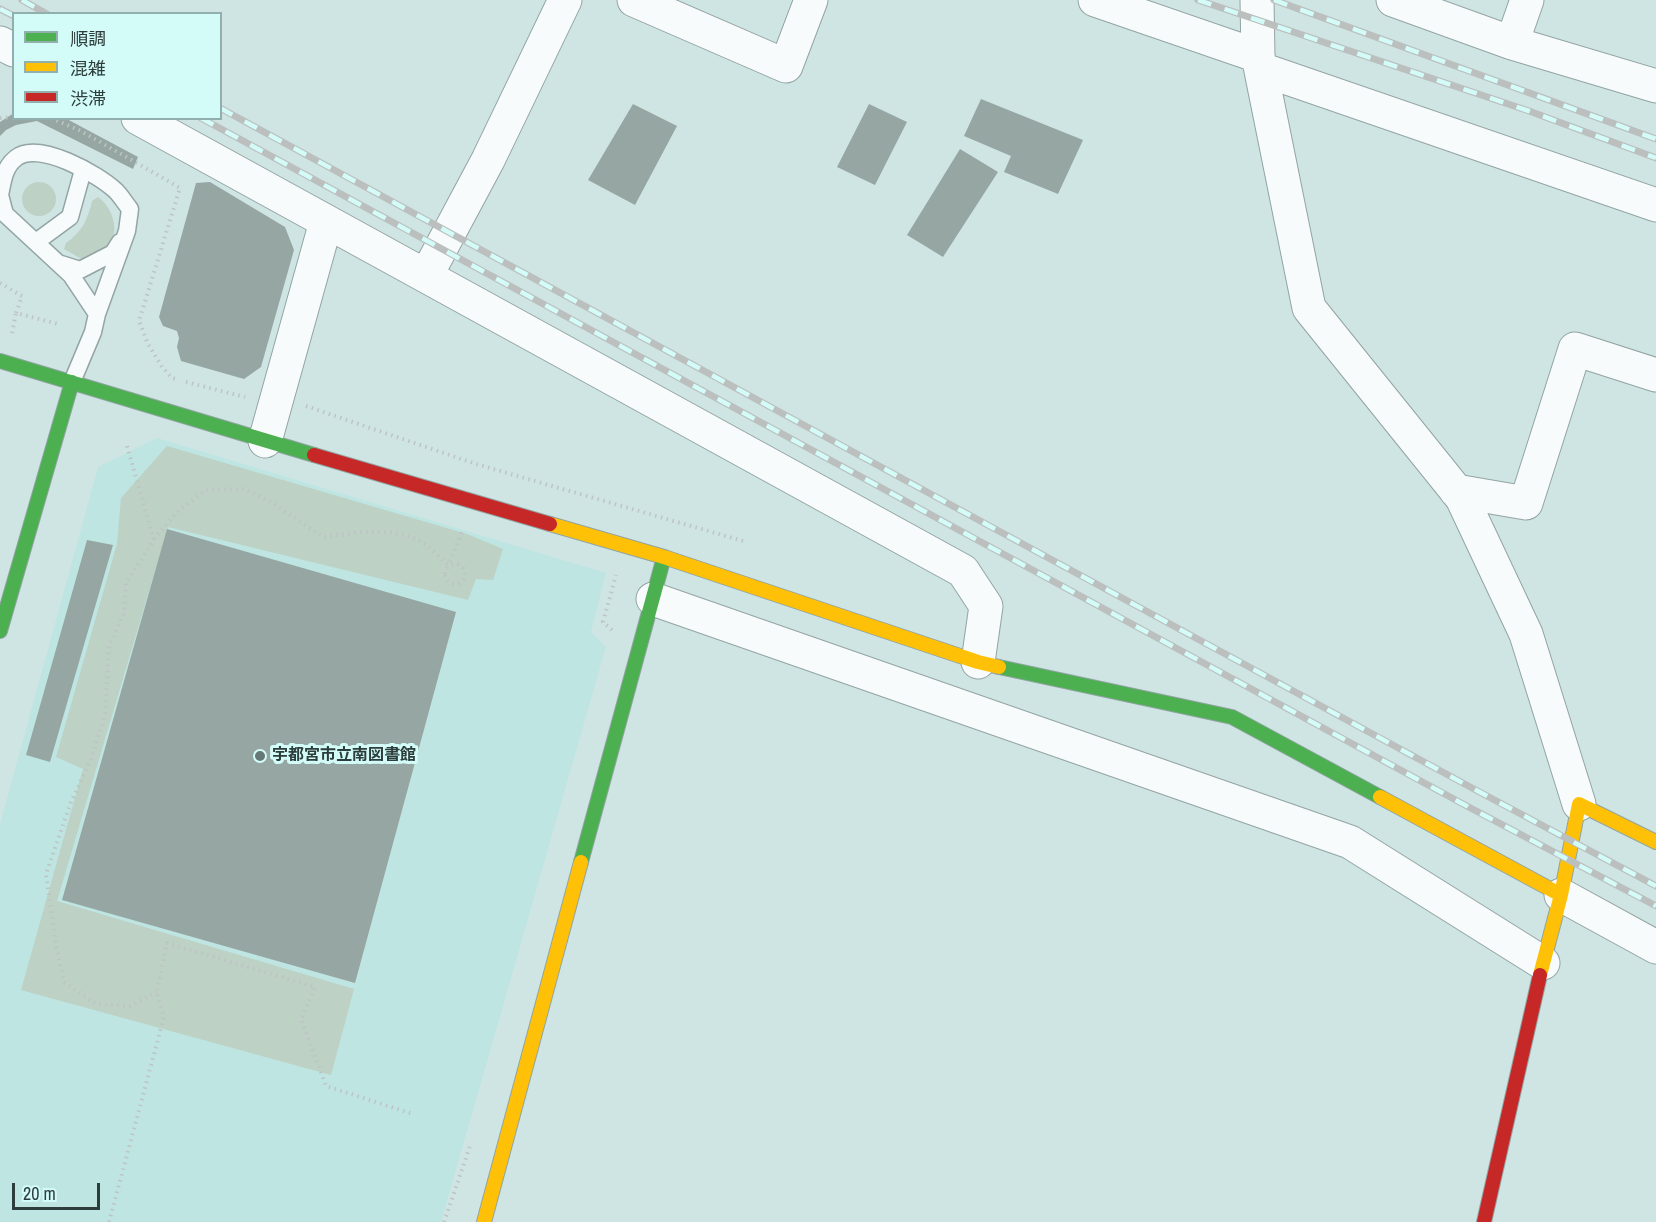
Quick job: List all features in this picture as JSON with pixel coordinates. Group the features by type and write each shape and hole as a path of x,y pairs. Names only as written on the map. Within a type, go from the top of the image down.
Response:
{"street":[{"path":"634,0 786,66 811,0"},
{"path":"1095,0 1656,206"},
{"path":"1257,0 1259,62 1309,308 1462,498 1526,634 1579,804 1561,896 1543,963 1484,1222"},
{"path":"1393,0 1512,43 1656,86"},
{"path":"1512,43 1527,0"},
{"path":"426,276 489,160 559,2"},
{"path":"142,120 963,571 986,606 978,662"},
{"path":"265,441 261,400 326,222"},
{"path":"1456,491 1526,503 1575,349 1656,375"},
{"path":"0,361 265,441 664,556 978,662 1232,717 1656,947"},
{"path":"0,631 72,382"},
{"path":"484,1222 664,556"},
{"path":"653,599 1350,842 1543,963"},
{"path":"1579,804 1656,842"}],"lane":[{"path":"72,382 93,332 97,314 127,231 130,209 117,192 95,175 37,152 24,153 15,158 4,173 0,195 6,214 71,275 97,314"},
{"path":"36,242 70,217 83,170"},
{"path":"59,263 80,270 113,254 127,231"}],"path":[{"path":"56,120 81,131 180,188 139,321 148,344 162,367 172,378 239,397 310,406 476,464 743,541"},
{"path":"0,283 22,296 11,335"},
{"path":"16,313 58,324"},
{"path":"127,446 154,540"},
{"path":"158,992 130,1006 96,1004 64,982 56,946 46,874 70,802 91,759 105,715 109,646 124,613 126,583 154,540 177,512 206,490 245,489 271,502 323,537 357,532 393,532 421,542 448,565"},
{"path":"448,565 455,563 462,566 465,574 463,581 454,584 447,581 444,571 467,521"},
{"path":"109,1222 164,1017 158,992 167,943 315,987 301,1019 326,1086 413,1114"}],"shaded area":[{"path":"157,438 606,573 591,632 606,647 441,1222 0,1222 0,824 98,467"}],"green space":[{"path":"39,182 51,187 56,199 51,211 39,216 27,211 22,199 27,187"},
{"path":"98,197 104,202 112,216 113,240 99,256 85,261 64,249 66,243 84,225 92,201"},
{"path":"167,446 467,534 503,549 493,580 476,579 468,600 168,527 57,901 354,989 331,1075 21,990 83,769 56,757 117,544 121,498"}],"building":[{"path":"981,99 1083,140 1058,194 1004,172 1011,156 964,136"},
{"path":"633,104 677,126 635,205 588,180"},
{"path":"869,104 907,122 875,185 837,167"},
{"path":"12,114 12,120 69,120 138,157 133,169 37,121 16,125 0,136 0,122"},
{"path":"960,149 998,172 943,257 907,235"},
{"path":"210,182 285,227 294,250 261,367 244,379 181,361 177,347 179,338 177,331 163,326 159,317 196,183"},
{"name":"宇都宮市立南図書館","path":"167,529 456,612 355,983 62,900"},
{"path":"87,540 113,545 50,762 26,755"}],"railway":[{"path":"22,0 43,12"},
{"path":"1198,0 1529,111 1656,158"},
{"path":"1274,0 1656,139"},
{"path":"0,9 12,15"},
{"path":"222,109 1656,886"},
{"path":"205,120 1463,804 1656,906"}],"traffic: fast":[{"path":"0,361 314,455"},
{"path":"0,631 72,382"},
{"path":"581,862 664,557"},
{"path":"999,667 1232,717 1380,797"}],"traffic: slow":[{"path":"550,524 664,557 978,662 999,667"},
{"path":"1380,797 1561,895"},
{"path":"1540,975 1561,895 1579,804 1656,842"},
{"path":"484,1222 581,862"}],"traffic: jam":[{"path":"314,455 550,524"},
{"path":"1484,1222 1540,975"}],"place":[{"name":"宇都宮市立南図書館","path":"260,756"}]}
